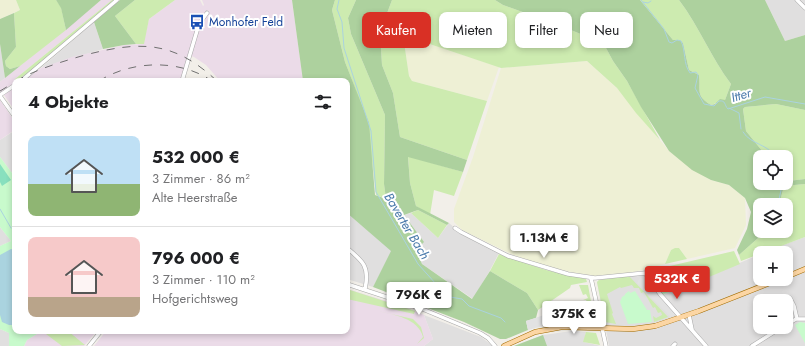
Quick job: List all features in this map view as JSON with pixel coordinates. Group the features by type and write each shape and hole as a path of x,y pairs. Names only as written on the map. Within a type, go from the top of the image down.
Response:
{"main road":[{"path":"793,274 805,269"},
{"path":"504,346 529,334 568,327 646,328 689,315 762,286"}],"street":[{"path":"25,78 117,0"},
{"path":"798,0 805,8"},
{"path":"183,78 198,24 207,13"},
{"path":"12,87 0,95 12,113"},
{"path":"456,228 519,260 568,274 591,278 644,272 649,276 660,294 682,317 706,346"},
{"path":"350,251 366,268 367,277 365,289"},
{"path":"591,278 606,346"},
{"path":"350,285 420,308 480,333 488,338 495,346"},
{"path":"793,304 798,319"},
{"path":"689,315 692,330"},
{"path":"793,322 798,319 805,320"},
{"path":"89,346 99,334"},
{"path":"752,346 771,334"}],"shaded area":[{"path":"101,0 112,0 16,78 12,78 12,85 0,93 0,82"},
{"path":"175,0 200,0 203,6 202,0 292,0 303,78 217,78 206,65 188,55 181,78 27,78 41,68 72,57 124,45 143,44 149,19"},
{"path":"765,0 805,0 805,35 785,41"},
{"path":"94,22 103,49 41,68"},
{"path":"0,44 5,78 0,82"},
{"path":"12,89 12,107 4,95"},
{"path":"0,100 12,118 12,132 0,140"},
{"path":"12,132 12,173 0,157 0,140"},
{"path":"411,213 438,238 449,223 463,235 499,253 473,299 422,264 404,215"},
{"path":"350,216 392,251 373,287 350,280"},
{"path":"0,227 11,241 0,246"},
{"path":"805,237 805,346 609,346 597,282 599,280 648,272 663,295 695,280 717,273 753,257 753,286 793,286 793,246 781,246"},
{"path":"644,276 647,279 646,283 677,315 670,317 637,283 640,277 642,279"},
{"path":"350,290 393,303 424,315 433,339 424,346 94,346 104,334 350,334"},
{"path":"553,300 557,309 551,312 554,323 528,330 526,321 550,313 546,304"},
{"path":"424,315 481,337 493,346 424,346 433,339"},
{"path":"0,329 9,333 9,346 0,346"},
{"path":"572,331 586,332 584,342 601,346 514,346 543,335"},
{"path":"37,334 94,334 84,346 24,346 27,340"}],"green space":[{"path":"0,0 16,0 20,10 0,19"},
{"path":"16,0 56,0 61,7 66,30 20,66 10,69 6,66 5,61 16,47 14,13 20,10"},
{"path":"56,0 101,0 66,30 61,8"},
{"path":"112,0 116,0 38,66 20,78 16,78"},
{"path":"120,0 135,0 115,16 136,44 103,49 94,22"},
{"path":"135,0 175,0 149,19 144,44 136,44 115,16"},
{"path":"292,0 335,0 332,10 345,62 369,123 375,195 386,199 384,184 385,115 351,34 348,18 356,0 392,0 388,12 362,12 362,48 381,48 382,65 393,93 400,137 467,160 463,172 408,157 410,183 416,206 449,223 447,225 418,210 404,215 424,242 416,250 422,264 472,299 490,271 527,293 538,310 536,318 526,321 528,330 506,339 500,339 464,322 373,287 391,251 350,216 350,78 303,78"},
{"path":"335,0 356,0 348,18 351,34 385,115 384,184 386,199 376,195 372,161 355,88 345,62 332,10"},
{"path":"392,0 495,0 503,5 523,12 515,12 515,48 572,48 572,30 580,34 580,48 606,48 627,81 660,140 636,113 617,88 587,61 501,68 442,48 507,48 507,12 439,12 439,47 431,44 431,12 388,12"},
{"path":"495,0 640,0 673,40 680,40 683,43 689,70 699,75 699,89 701,95 711,105 715,104 720,99 725,100 731,84 717,64 693,20 679,0 765,0 785,41 805,35 805,110 776,104 745,107 743,109 746,131 761,150 753,150 753,190 783,190 781,198 753,198 753,238 758,238 739,255 737,250 747,229 751,212 745,198 729,185 711,180 692,170 669,151 641,107 627,81 613,61 606,48 633,48 633,12 580,12 580,34 572,30 572,12 523,12 503,5"},
{"path":"640,0 679,0 693,20 717,64 731,84 725,100 711,105 703,98 700,92 699,75 689,70 683,43 680,40 673,40"},
{"path":"14,13 16,47 5,61 6,66 10,69 20,66 5,78 0,44 0,19"},
{"path":"431,44 499,67 487,101 412,81 409,76 405,48 431,48"},
{"path":"381,48 405,48 409,76 412,81 487,101 467,160 400,137 393,93 382,65"},
{"path":"587,61 617,88 669,151 711,180 729,185 745,198 746,225 735,248 687,259 679,248 671,250 665,264 626,274 594,276 549,267 513,255 462,230 454,222 454,209 473,157 501,68"},
{"path":"776,104 805,110 805,179 793,180 793,150 761,150 746,131 743,109 745,107"},
{"path":"408,156 463,172 454,196 434,190 430,215 416,206 410,183"},
{"path":"0,157 12,173 12,334 37,334 27,340 24,346 9,346 9,333 0,329 0,246 11,241 0,227"},
{"path":"0,164 11,180 2,186 0,182"},
{"path":"805,179 805,184 793,185 793,180"},
{"path":"805,184 805,237 781,246 753,246 753,256 741,261 739,255 758,238 793,238 793,198 781,198 783,190 793,190 793,185"},
{"path":"418,210 447,225 438,238 411,213"},
{"path":"679,248 687,259 665,264 671,250"},
{"path":"734,251 740,264 709,277 708,275 679,288 670,266"},
{"path":"499,254 546,270 586,279 587,282 571,285 570,288 538,310 527,293 490,271"},
{"path":"670,266 679,288 662,295 648,272"},
{"path":"629,276 668,317 654,322 653,316 656,318 662,315 661,312 658,313 655,307 653,308 644,292 641,293 639,288 634,288 632,285 620,287 607,294 616,324 605,322 597,282 599,280"},
{"path":"579,285 588,285 594,318 591,322 573,321 581,314 578,308 588,304 586,300 583,300 588,298 586,294 583,295"},
{"path":"350,290 415,311 414,314 350,300"},
{"path":"629,291 630,293 635,291 647,310 650,310 652,322 628,324 620,302 622,297"},
{"path":"378,311 413,319 421,327 424,338 417,344 423,337 416,325 405,318"},
{"path":"800,322 805,323 805,343 795,325"},
{"path":"586,332 596,333 600,345 583,342"},
{"path":"46,334 72,334 85,345 62,346"},
{"path":"543,335 547,346 514,346"}],"water":[{"path":"12,249 12,325 2,322 0,315 0,255"}],"waterway":[{"name":"Baverter Bach","path":"339,0 337,9 342,22 344,48 371,131 376,192 418,264 436,284 450,297 462,299 469,306 501,318 505,322"},
{"name":"Itter","path":"641,0 664,29 669,42 672,43 677,40 681,41 684,49 685,62 688,69 690,73 696,72 698,75 695,88 704,104 714,106 721,101 724,102 728,109 765,97 805,104"},
{"name":"Itter","path":"643,2 648,3 651,1"},
{"path":"729,108 739,113 741,129"},
{"path":"743,132 751,140 770,150"},
{"path":"779,198 781,190"},
{"path":"0,209 11,228"}],"railway":[{"path":"22,78 41,69 85,55 105,50 139,46 155,47 170,51 186,58 213,78"},
{"path":"105,78 126,69 156,65 185,69 206,78"},
{"path":"0,91 12,84"}],"place":[{"name":"Monhofer Feld","path":"197,22"}]}
